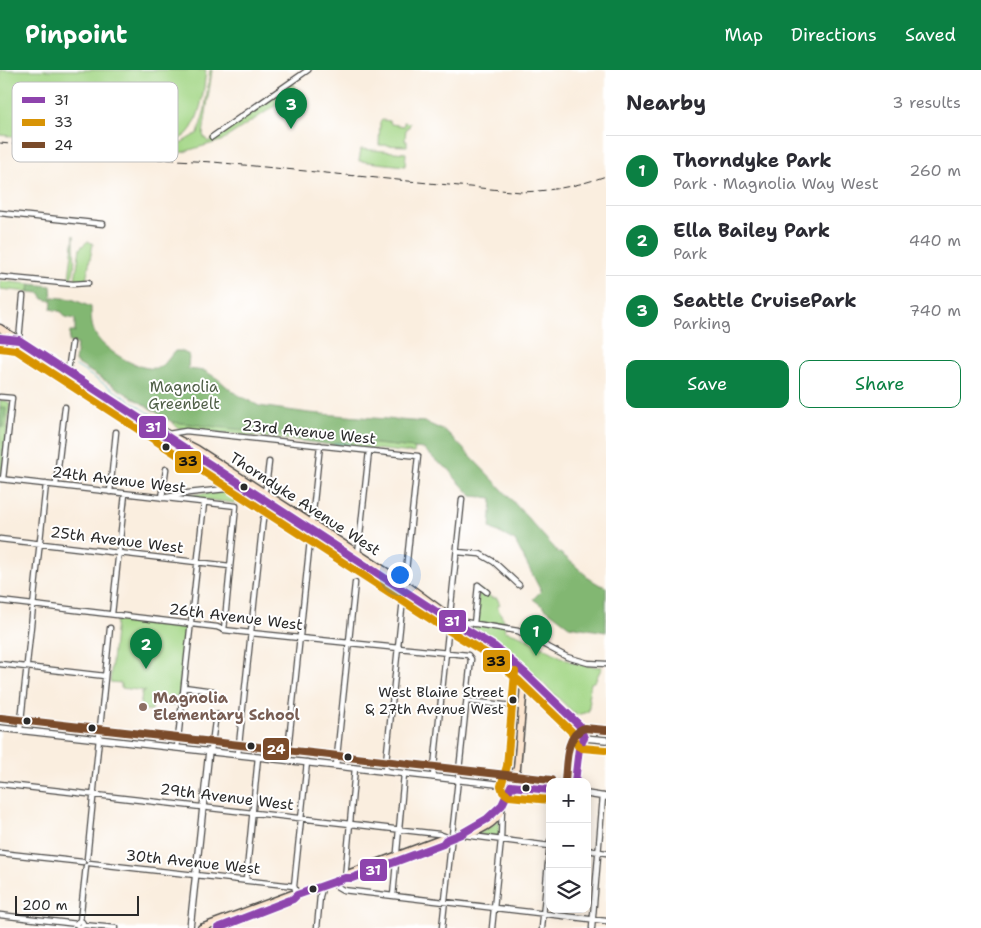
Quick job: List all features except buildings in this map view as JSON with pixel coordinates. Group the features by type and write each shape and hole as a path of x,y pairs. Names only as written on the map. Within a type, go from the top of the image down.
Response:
{"main road":[{"name":"Thorndyke Avenue West","path":"0,328 167,435 187,442 311,531 495,647 525,673"},
{"name":"Thorndyke Avenue West","path":"262,496 312,523 358,552 404,583 450,619"},
{"path":"218,928 293,899 297,895 345,878 352,878 396,858 443,844 487,819 502,805 517,768 525,673"},
{"path":"201,928 292,894 297,895"}],"street":[{"path":"212,137 308,70"},
{"path":"0,213 102,224"},
{"path":"0,277 73,284 88,283"},
{"path":"0,338 19,340 23,296"},
{"path":"68,371 72,343"},
{"path":"0,397 12,398 2,479"},
{"path":"56,486 65,407"},
{"name":"23rd Avenue West","path":"167,435 186,431 418,456 404,583"},
{"path":"110,492 116,432"},
{"path":"287,760 320,445"},
{"path":"357,560 369,451"},
{"path":"262,496 266,487 269,462"},
{"path":"166,469 162,498 188,492 247,485"},
{"name":"24th Avenue West","path":"2,479 236,506 230,566"},
{"path":"20,730 46,484"},
{"path":"112,614 125,494"},
{"path":"433,777 462,499"},
{"path":"177,748 204,503"},
{"path":"238,754 263,519"},
{"name":"25th Avenue West","path":"0,539 230,566"},
{"path":"457,552 480,554 494,562 519,585"},
{"path":"224,630 230,566"},
{"path":"336,766 355,583"},
{"path":"385,771 404,583"},
{"path":"474,624 478,585 487,592"},
{"name":"26th Avenue West","path":"0,601 217,627 224,630 469,656 471,660 466,701"},
{"path":"450,619 518,631 567,657 588,663 606,664"},
{"path":"80,925 110,628"},
{"path":"0,664 105,676"},
{"name":"Thorndyke Avenue West","path":"525,673 575,720 584,738"},
{"path":"184,686 213,691"},
{"path":"442,928 449,839 460,775 466,701 522,707"},
{"path":"190,928 203,807 216,714"},
{"path":"0,728 546,790"},
{"path":"575,778 579,748 584,738 606,740"},
{"path":"246,880 258,757"},
{"path":"297,895 294,886 307,762"},
{"path":"345,878 355,768"},
{"path":"393,896 404,774"},
{"name":"29th Avenue West","path":"0,784 399,829 439,834 449,839"},
{"path":"591,794 605,796 592,928"},
{"path":"492,928 503,816 502,805"},
{"path":"461,834 470,837 546,846"},
{"path":"591,851 606,852"},
{"name":"30th Avenue West","path":"0,853 294,886"},
{"path":"542,928 548,868"},
{"path":"331,883 343,890 606,921"},
{"path":"317,928 320,896 323,886"},
{"path":"0,915 115,928"}],"green space":[{"path":"0,70 206,70 201,104 196,121 187,134 178,140 178,82 12,82 12,136 0,135"},
{"path":"210,70 212,70 203,135 208,142 293,83 298,91 221,141 178,153 178,144 198,133 205,109"},
{"path":"382,120 404,126 404,122 410,123 409,127 406,128 405,141 407,141 407,146 379,145 380,122"},
{"path":"361,149 406,153 405,166 359,161"},
{"path":"74,235 75,264 70,280 69,278"},
{"path":"88,241 93,244 86,280 75,280 80,248"},
{"path":"0,281 30,284 29,292 0,289"},
{"name":"Magnolia Greenbelt","path":"30,284 51,286 52,300 53,297 72,299 91,307 92,326 97,337 117,355 136,365 146,368 162,366 175,351 181,351 189,355 188,369 205,371 233,392 259,406 309,413 425,422 447,432 500,487 558,552 588,577 606,587 606,632 569,626 533,599 541,591 515,541 490,528 492,498 472,496 450,470 436,461 424,449 349,441 332,445 301,441 297,438 271,433 172,422 75,362 77,344 69,342 70,332 75,332 75,319 65,317 62,312 51,309 52,301 43,299 40,293 29,292"},
{"path":"0,400 7,401 10,404 2,475 0,476"},
{"path":"0,407 6,408 4,427 0,427"},
{"path":"172,422 277,433 301,441 178,428"},
{"path":"349,441 415,448 414,453 332,445"},
{"path":"239,490 243,492 241,504 186,497 187,495"},
{"path":"479,589 492,598 497,598 500,605 497,607 504,620 505,631 529,640 571,662 602,667 595,681 591,683 588,712 576,715 498,643 467,625 475,627"},
{"path":"116,620 186,628 179,696 176,696 175,706 156,704 157,702 153,701 152,711 140,709 142,692 146,691 121,688 121,683 110,682"},
{"path":"500,818 499,838 476,835 492,826"}],"waterway":[{"path":"76,366 162,421"},
{"path":"334,444 350,444"}],"railway":[{"path":"0,143 12,144"},
{"path":"178,160 521,192 564,187 606,176"}],"transit line":[{"name":"31","path":"0,338 19,340 440,614 495,647 579,725 584,738"},
{"name":"33","path":"0,348 16,350 435,622 489,655 571,731 578,746 605,750"},
{"name":"33","path":"515,672 507,766 501,786 503,792 509,796 546,800"},
{"name":"24","path":"1,718 546,779"},
{"name":"24","path":"565,778 568,751 573,737 584,728 606,730"},
{"name":"31","path":"575,778 579,748 584,738"},
{"name":"31","path":"511,786 546,790"},
{"name":"31","path":"218,928 293,899 297,895 345,878 352,878 443,844 446,840 487,819 502,805 511,786"}],"place":[{"name":"Seattle CruisePark","path":"291,129"},
{"name":"Thorndyke Park","path":"536,656"},
{"name":"Ella Bailey Park","path":"146,669"},
{"name":"West Blaine Street & 27th Avenue West","path":"513,700"},
{"name":"Magnolia Elementary School","path":"143,707"}]}
